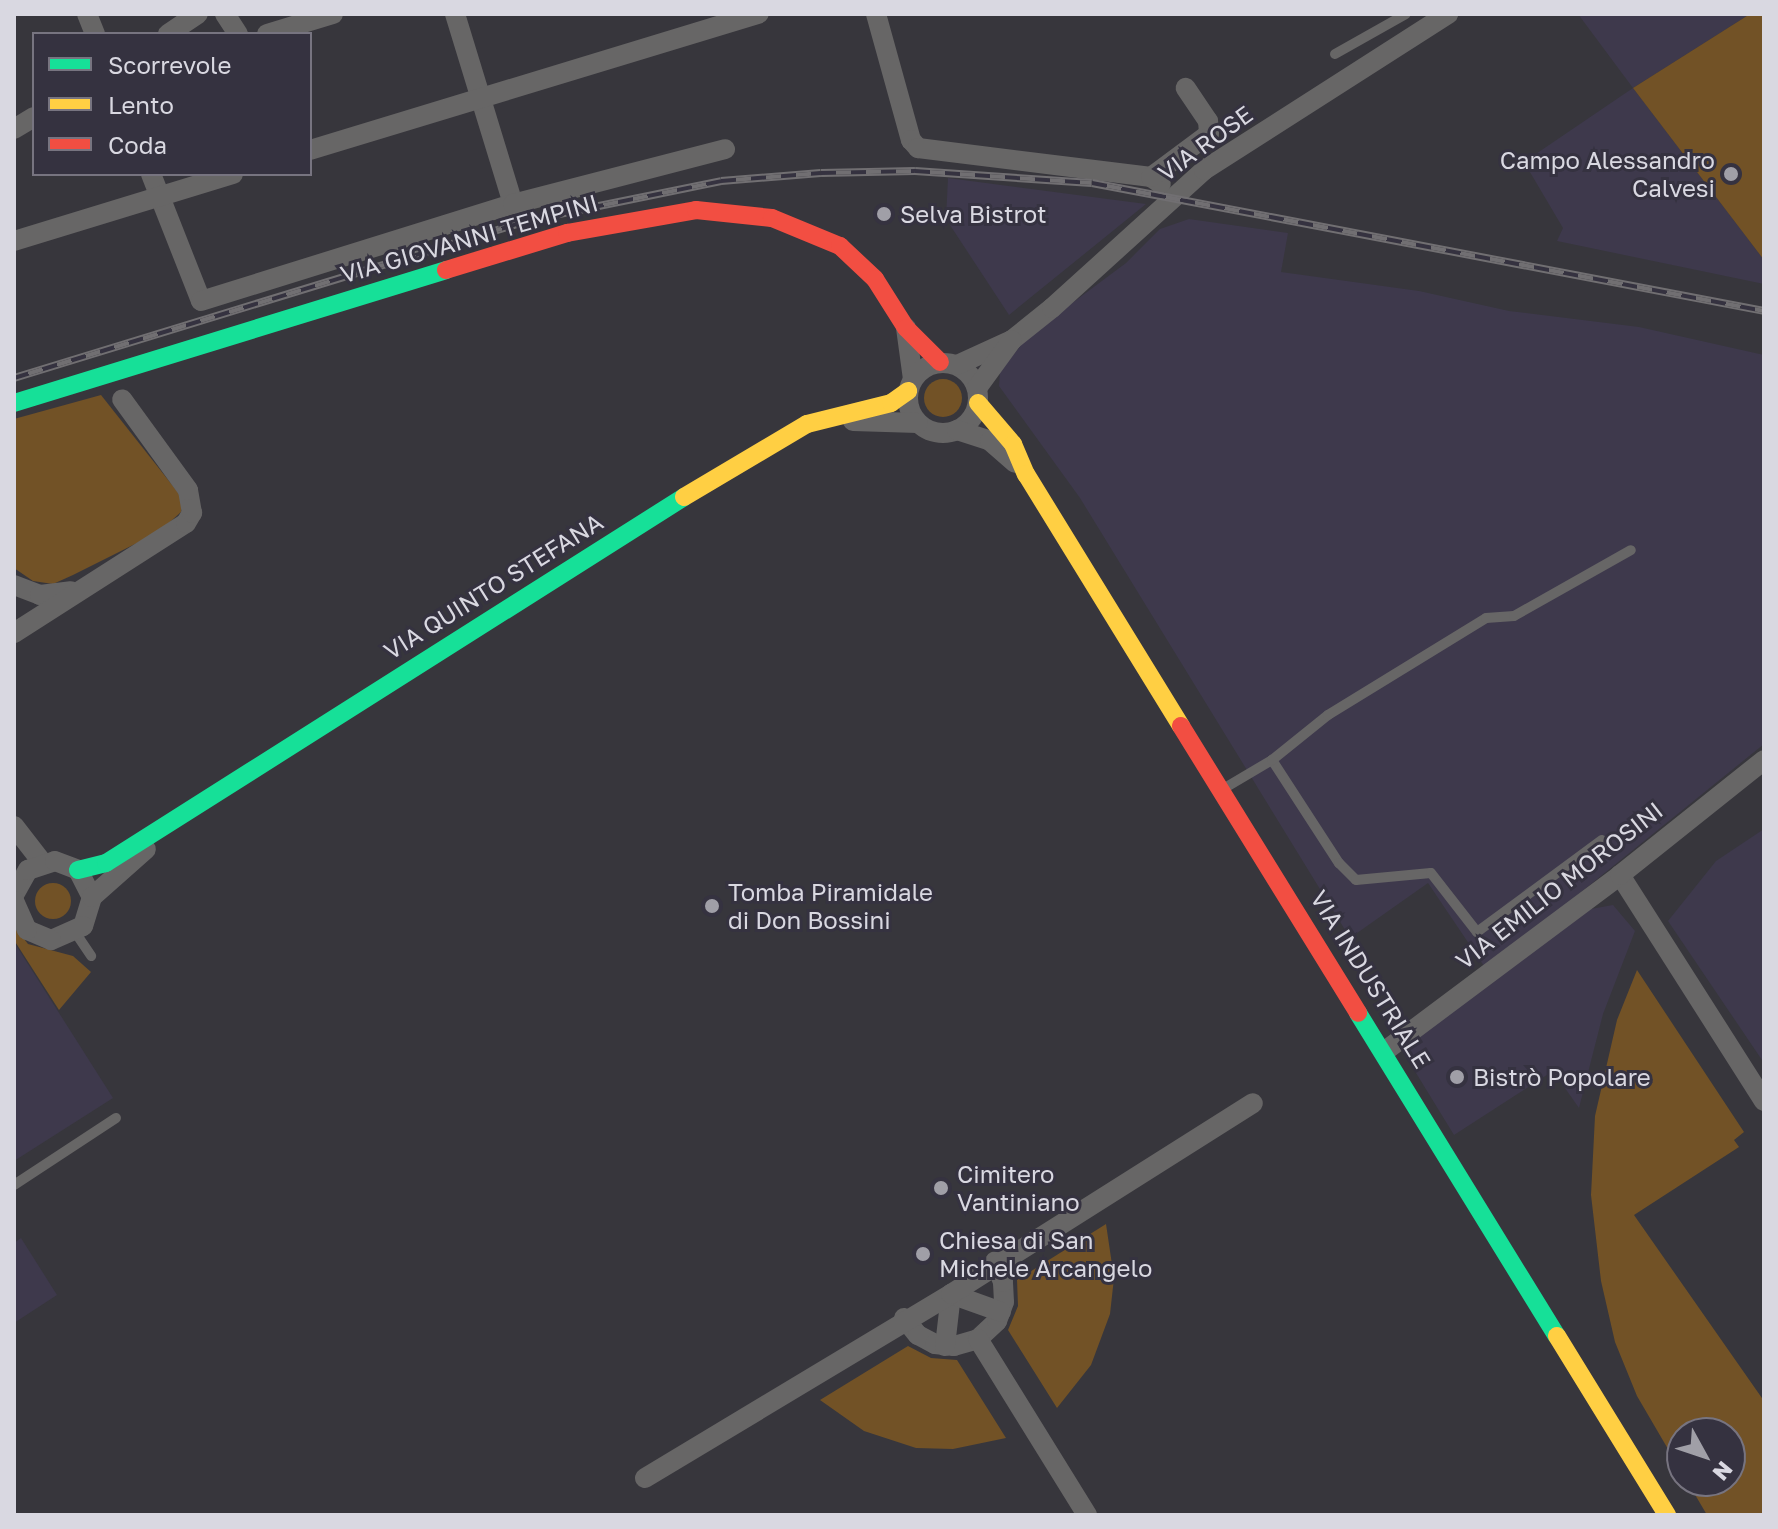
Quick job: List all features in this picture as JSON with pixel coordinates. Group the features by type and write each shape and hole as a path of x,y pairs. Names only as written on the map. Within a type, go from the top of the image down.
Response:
{"street":[{"path":"171,32 198,14"},
{"path":"225,14 237,32"},
{"path":"274,32 333,14"},
{"path":"455,14 513,204"},
{"path":"312,149 759,14"},
{"path":"876,14 911,140 924,150 1156,181 1209,134 1208,121 1186,88"},
{"name":"VIA ROSE","path":"978,396 1012,340 1204,170 1448,14"},
{"path":"14,129 32,118"},
{"path":"152,176 201,301 513,204 725,149"},
{"path":"14,241 227,176"},
{"name":"VIA GIOVANNI TEMPINI","path":"14,403 567,233 696,210 772,218 840,246 875,279 906,328 948,364"},
{"name":"VIA GIOVANNI TEMPINI","path":"906,328 910,385"},
{"name":"VIA ROSE","path":"948,364 1012,340"},
{"path":"948,364 978,396 974,415 957,430 936,433 918,423 910,385 948,364"},
{"name":"VIA QUINTO STEFANA","path":"78,870 106,863 773,441 821,421 876,409 910,385"},
{"name":"VIA INDUSTRIALE","path":"978,396 1013,444 1026,474 1385,1051 1667,1515"},
{"path":"14,633 186,523 192,513 188,490 122,399"},
{"name":"VIA QUINTO STEFANA","path":"821,421 918,423"},
{"name":"VIA INDUSTRIALE","path":"957,430 990,441 1026,474"},
{"path":"14,585 55,596 83,588"},
{"name":"VIA EMILIO MOROSINI","path":"1385,1051 1620,875 1764,760"},
{"name":"VIA QUINTO STEFANA","path":"92,897 197,804"},
{"path":"14,826 42,862"},
{"path":"55,861 78,870 92,897 89,917 75,932 64,938 38,937 19,920 15,888 42,862 55,861"},
{"path":"1620,875 1764,1101"},
{"path":"645,1478 904,1318 951,1294 995,1262 1253,1103"},
{"path":"904,1318 918,1335 945,1346 978,1339 1001,1312 1003,1282 995,1262"},
{"path":"951,1294 1001,1312"},
{"path":"945,1346 951,1294"},
{"path":"978,1339 1087,1515"}],"lane":[{"path":"1335,54 1406,14"},
{"path":"1223,789 1272,760 1328,715 1486,618 1514,616 1631,550"},
{"path":"1272,760 1339,863 1356,880 1431,873 1477,932 1602,840"},
{"path":"75,932 91,956"},
{"path":"14,1185 116,1118"}],"shaded area":[{"path":"1578,14 1750,14 1633,88"},
{"name":"Campo Alessandro Calvesi","path":"1750,14 1764,14 1764,260 1633,88"},
{"path":"1633,88 1764,260 1764,284 1557,241 1563,228 1524,162"},
{"path":"948,178 1146,204 1009,315 946,219"},
{"path":"1189,219 1288,233 1281,272 1419,291 1509,311 1639,327 1764,355 1764,744 1486,969 1428,883 1350,938 1080,498 999,386 1000,372 1028,336 1126,263 1160,229"},
{"path":"943,379 956,385 962,398 956,411 943,417 930,411 924,398 930,385"},
{"path":"101,395 184,500 181,512 159,532 73,575 53,584 33,581 14,568 14,419"},
{"path":"1764,829 1764,1063 1668,921 1716,861"},
{"path":"53,883 66,888 71,901 66,914 53,919 40,914 35,901 40,888"},
{"path":"1613,905 1635,931 1603,1014 1579,1108 1553,1071 1454,1135 1405,1055 1406,1044 1591,909"},
{"path":"14,926 28,944 73,956 91,972 59,1010 14,940"},
{"path":"14,942 113,1098 14,1161"},
{"path":"1637,970 1744,1132 1734,1140 1739,1147 1634,1215 1764,1401 1764,1515 1707,1515 1696,1497 1746,1497 1746,1417 1666,1417 1666,1446 1637,1396 1615,1342 1601,1281 1591,1195 1595,1116 1617,1020"},
{"path":"1106,1224 1114,1278 1110,1314 1091,1365 1057,1408 1008,1330 1018,1306 1017,1280"},
{"path":"21,1238 57,1295 14,1323 14,1243"},
{"path":"908,1346 931,1358 957,1360 1006,1438 953,1449 916,1448 864,1431 820,1400"}],"railway":[{"path":"14,378 530,220 721,181 821,173 915,171 1092,183 1764,311"}],"traffic: fast":[{"path":"14,403 446,270"},
{"path":"78,870 106,863 684,497"},
{"path":"1358,1013 1557,1336"}],"traffic: slow":[{"path":"684,497 807,424 891,403 908,391"},
{"path":"978,403 1013,444 1026,474 1181,726"},
{"path":"1557,1336 1667,1515"}],"traffic: jam":[{"path":"446,270 567,233 696,210 772,218 840,246 875,279 906,328 940,362"},
{"path":"1181,726 1358,1013"}],"place":[{"name":"Campo Alessandro Calvesi","path":"1731,174"},
{"name":"Selva Bistrot","path":"884,214"},
{"name":"Tomba Piramidale di Don Bossini","path":"712,906"},
{"name":"Bistrò Popolare","path":"1457,1077"},
{"name":"Cimitero Vantiniano","path":"941,1188"},
{"name":"Chiesa di San Michele Arcangelo","path":"923,1254"}]}
